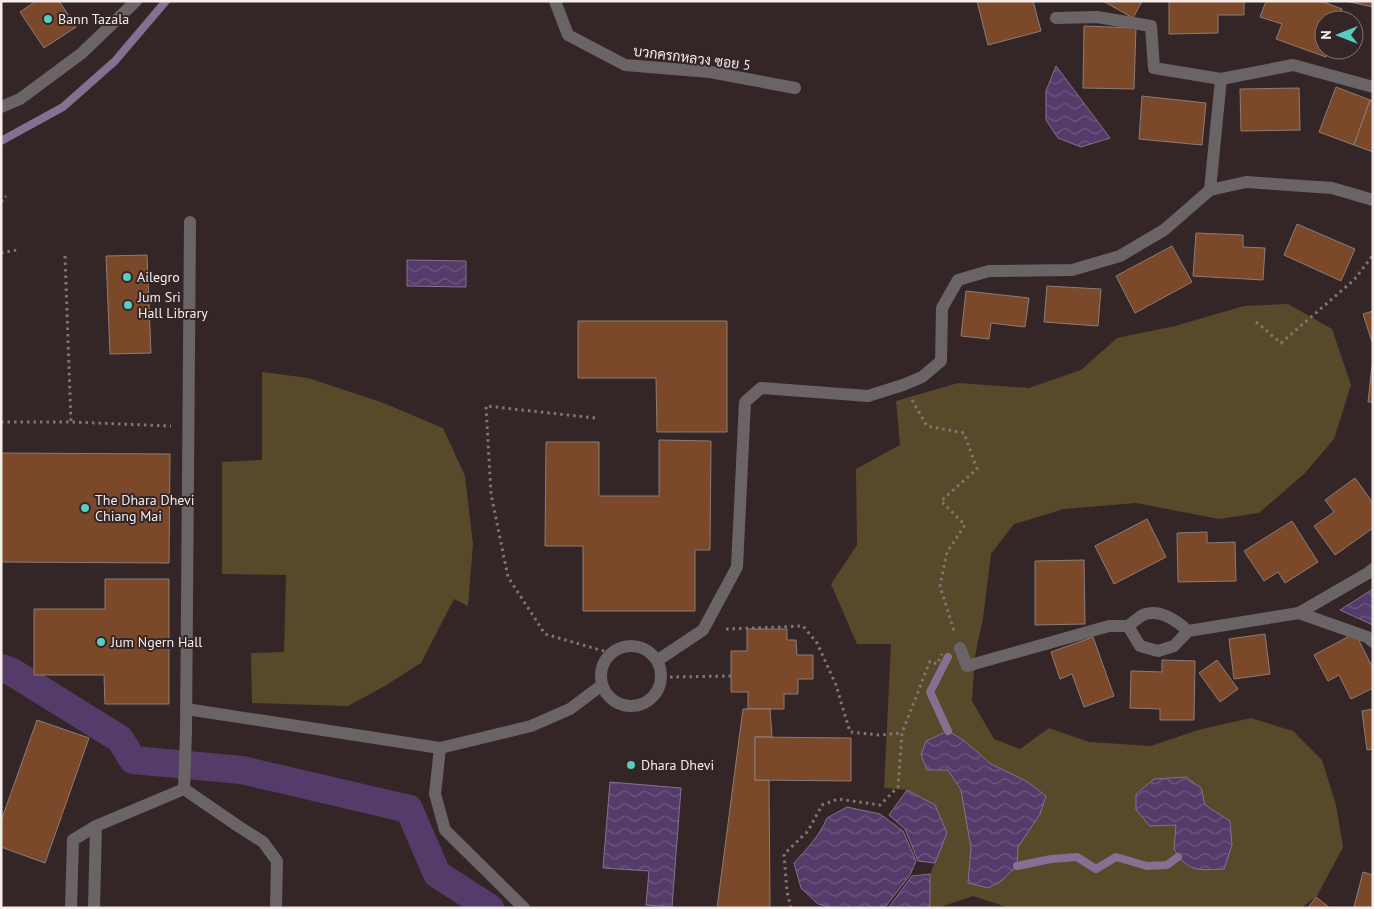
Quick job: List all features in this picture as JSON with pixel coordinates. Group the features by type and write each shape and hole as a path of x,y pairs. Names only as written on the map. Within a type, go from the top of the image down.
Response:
{"street":[{"path":"1,107 20,99 82,53 136,1"},
{"name":"บวกครกหลวง ซอย 5","path":"554,1 568,35 625,65 710,72 795,88"},
{"path":"1056,18 1097,17 1151,26 1154,68 1221,78 1293,65 1373,87"},
{"path":"1210,190 1221,78"},
{"path":"658,660 703,630 737,567 745,402 761,388 868,396 904,385 922,377 942,361 942,308 958,280 989,271 1072,270 1120,256 1164,230 1210,190 1246,182 1332,188 1373,200"},
{"path":"184,789 190,222"},
{"path":"1128,626 1140,646 1158,651 1174,646 1188,630 1299,614 1373,569"},
{"path":"960,648 967,666 1109,626 1128,626 1142,615 1160,613 1177,620 1188,630"},
{"path":"1299,614 1367,638 1373,642"},
{"path":"624,646 635,646 650,652 658,660 661,666 662,677 658,691 646,704 636,707 625,707 614,702 606,694 602,685 601,674 604,664 614,651 624,646"},
{"path":"186,709 440,748 531,726 570,709 602,685"},
{"path":"440,748 435,794 445,830 524,908"},
{"path":"71,908 72,840 96,826 184,789"},
{"path":"184,789 263,842 277,861 276,908"},
{"path":"94,908 96,826"}],"path":[{"path":"1,202 6,196"},
{"path":"1,253 17,250"},
{"path":"1256,322 1281,343 1354,280 1373,255"},
{"path":"65,256 71,422"},
{"path":"791,908 786,892 784,854 808,831 822,804 838,799 880,805 898,787 902,733 930,662 937,664 945,649 960,648 950,622 940,586 947,552 964,525 941,501 977,469 964,433 927,426 904,385"},
{"path":"595,418 486,406 491,494 508,577 545,634 610,654"},
{"path":"1,422 71,422 188,427"},
{"path":"703,630 803,626 817,643 836,685 850,732 879,735 902,733"},
{"path":"662,677 732,676"}],"shaded area":[{"path":"1288,304 1332,329 1351,385 1334,439 1305,473 1259,513 1219,519 1136,503 1064,509 1014,524 991,554 983,618 975,656 972,701 994,739 1020,749 1049,728 1089,742 1151,746 1198,730 1251,718 1293,731 1322,760 1336,805 1343,847 1317,896 1301,908 1010,908 973,896 937,908 930,908 930,874 947,833 907,790 884,788 891,644 857,644 831,584 857,545 856,469 900,445 896,401 958,383 1029,388 1081,370 1117,338 1175,326 1244,306"},
{"path":"262,372 308,378 381,402 443,428 465,476 473,544 468,606 454,599 421,663 348,706 252,703 251,653 284,652 286,575 222,574 222,462 262,460"}],"water":[{"path":"1056,66 1110,138 1081,147 1058,138 1046,120 1046,91"},
{"path":"407,260 466,261 466,287 407,286"},
{"path":"1373,589 1373,625 1340,610"},
{"path":"948,731 963,740 991,764 1026,781 1046,796 1040,814 1018,847 1017,866 1000,882 988,888 968,883 971,848 961,790 948,770 927,770 921,755 926,741"},
{"path":"1186,777 1201,788 1205,805 1230,821 1232,845 1224,869 1201,869 1189,866 1179,857 1174,849 1176,825 1150,826 1136,810 1136,794 1154,779"},
{"path":"610,782 681,788 672,907 646,905 649,871 603,868"},
{"path":"907,790 935,805 947,833 935,863 918,861 905,829 889,815"},
{"path":"847,807 880,814 903,831 916,861 910,875 886,906 876,908 832,908 818,904 801,888 794,863 817,836 827,818"},
{"path":"930,874 930,908 889,907 912,876"}],"building":[{"name":"Bann Tazala","path":"36,1 59,1 76,27 44,48 20,12"},
{"path":"977,1 1033,1 1041,31 988,45"},
{"path":"1103,1 1142,1 1133,18"},
{"path":"1169,1 1244,1 1244,15 1218,15 1218,33 1169,34"},
{"path":"1266,1 1321,1 1342,9 1314,10 1314,53 1276,39 1282,24 1260,17"},
{"path":"1345,1 1373,1 1373,7"},
{"path":"1084,26 1136,28 1134,89 1083,88"},
{"path":"1336,87 1370,100 1354,145 1319,132"},
{"path":"1299,88 1300,130 1241,131 1240,89"},
{"path":"1142,96 1206,103 1202,145 1139,139"},
{"path":"1370,100 1373,101 1373,152 1354,145"},
{"path":"1297,224 1355,249 1341,281 1284,255"},
{"path":"1196,233 1243,235 1243,247 1265,248 1263,280 1193,276"},
{"path":"1172,246 1192,282 1135,313 1116,276"},
{"name":"Jum Sri Hall Library","path":"147,255 151,353 110,354 106,256"},
{"path":"1047,286 1101,289 1098,326 1044,322"},
{"path":"966,291 1029,298 1025,327 991,323 989,339 961,336"},
{"path":"1373,311 1373,342 1372,342 1363,314"},
{"path":"578,321 727,321 727,432 657,432 656,378 578,378"},
{"path":"1372,365 1373,402 1368,402"},
{"path":"659,440 711,441 710,550 695,550 695,611 583,611 583,546 545,546 546,442 599,442 599,496 659,496"},
{"name":"The Dhara Dhevi Chiang Mai","path":"1,453 170,454 169,563 1,562"},
{"path":"1355,478 1373,503 1373,528 1335,555 1314,526 1334,512 1325,500"},
{"path":"1147,519 1166,557 1114,584 1095,546"},
{"path":"1292,521 1318,562 1285,583 1278,572 1264,581 1244,551"},
{"path":"1207,532 1207,543 1235,542 1236,581 1178,582 1177,533"},
{"path":"1084,560 1085,624 1035,625 1035,561"},
{"name":"Jum Ngern Hall","path":"105,579 169,579 169,704 105,704 104,675 34,675 34,609 105,609"},
{"path":"747,629 787,629 787,640 796,640 797,655 813,655 813,679 798,679 798,694 784,694 784,709 748,709 748,692 731,692 731,651 747,651"},
{"path":"1355,633 1373,668 1373,688 1351,699 1339,675 1328,681 1314,655"},
{"path":"1265,634 1270,674 1234,679 1229,639"},
{"path":"1093,637 1114,696 1084,707 1072,674 1060,679 1051,652"},
{"path":"1162,660 1195,661 1194,720 1160,720 1160,709 1130,708 1131,671 1162,672"},
{"path":"1217,660 1238,689 1220,702 1199,673"},
{"path":"743,709 770,709 772,737 755,737 755,780 769,780 770,908 717,908"},
{"path":"1373,709 1373,749 1367,750 1362,711"},
{"path":"37,720 89,738 45,863 1,847 1,821"},
{"path":"755,737 851,738 851,781 755,780"},
{"path":"1363,872 1373,875 1373,908 1354,907"},
{"path":"1316,897 1330,908 1308,908"}],"waterway":[{"path":"1,141 63,107 115,61 166,1"},
{"path":"948,657 930,692 948,731"},
{"path":"1,668 12,672 120,739 133,760 242,770 409,809 437,874 490,908"},
{"path":"1017,866 1051,859 1077,857 1096,869 1116,857 1147,866 1167,865 1178,857"}],"place":[{"name":"Bann Tazala","path":"48,19"},
{"name":"Ailegro","path":"127,277"},
{"name":"Jum Sri Hall Library","path":"128,305"},
{"name":"The Dhara Dhevi Chiang Mai","path":"85,508"},
{"name":"Jum Ngern Hall","path":"101,642"},
{"name":"Dhara Dhevi","path":"631,765"}]}
